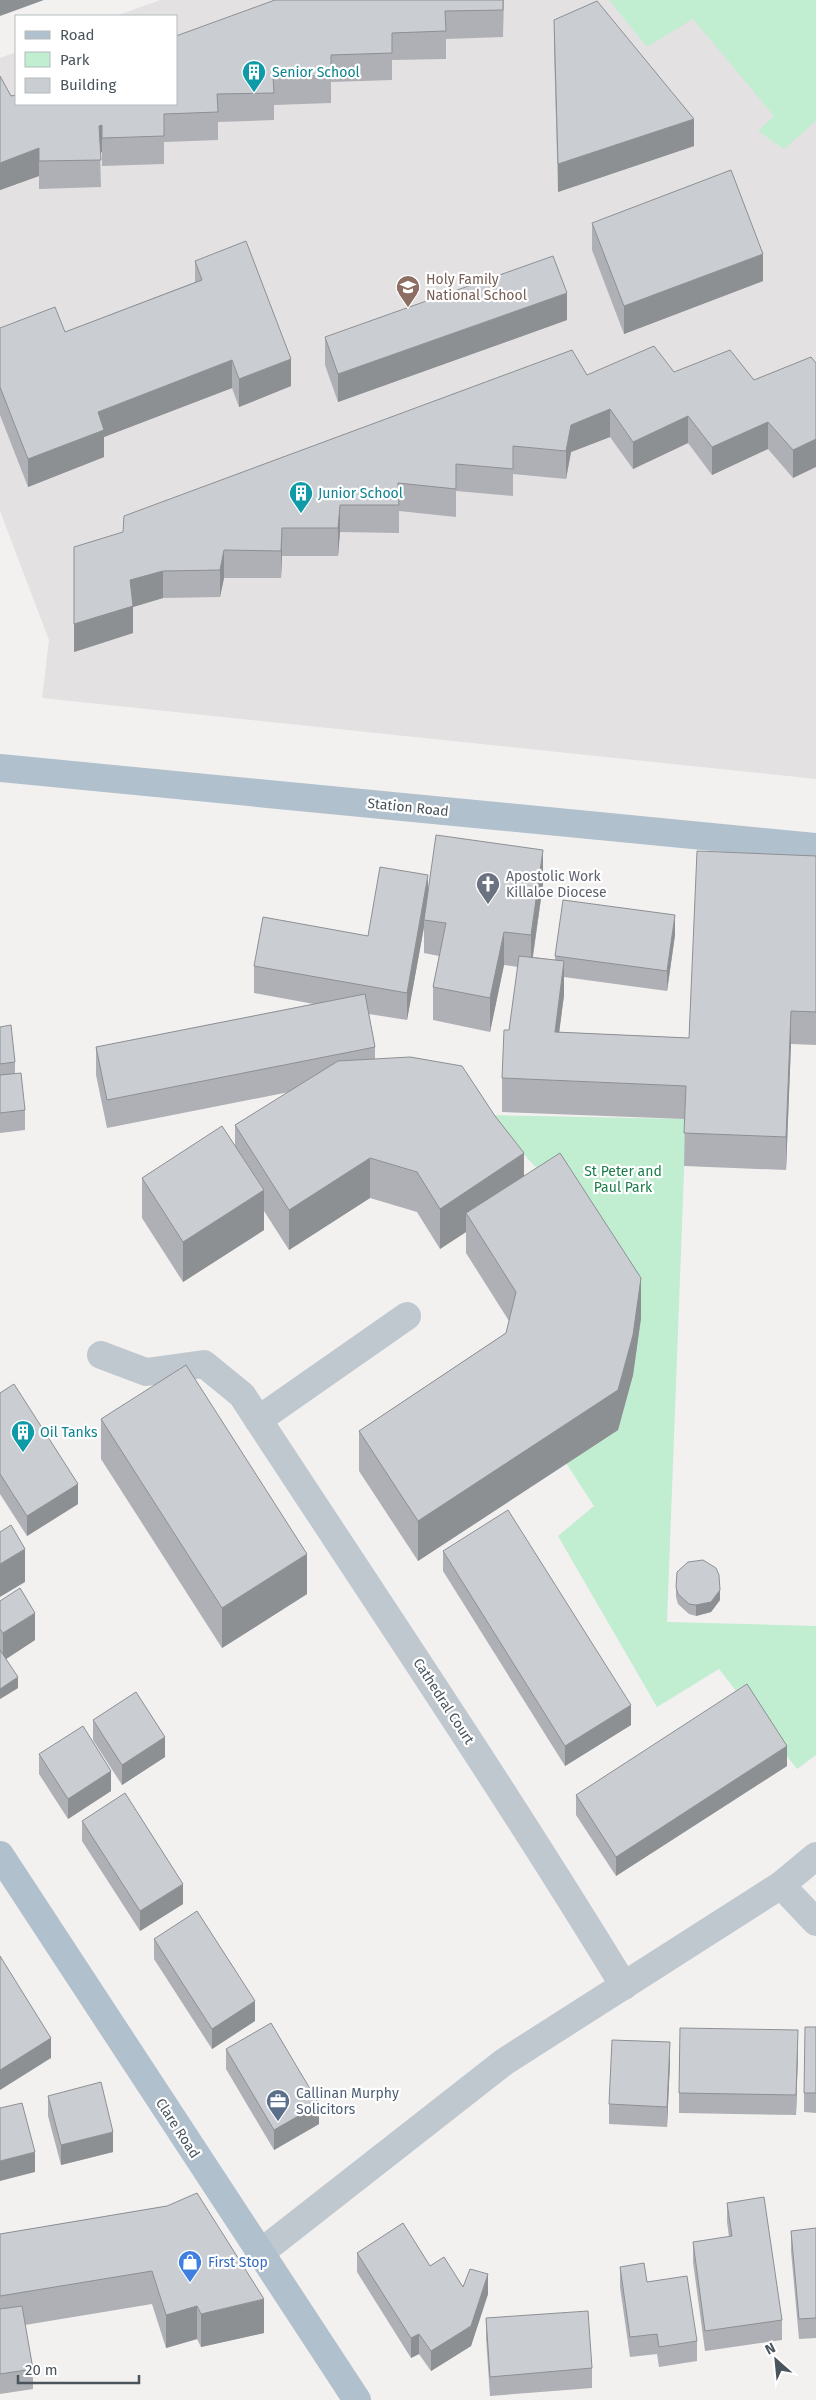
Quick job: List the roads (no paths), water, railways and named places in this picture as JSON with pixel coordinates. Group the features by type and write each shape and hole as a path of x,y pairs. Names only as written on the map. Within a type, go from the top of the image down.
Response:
{"main road":[{"name":"Station Road","path":"0,768 816,848"},
{"name":"Clare Road","path":"0,1855 357,2400"}],"street":[{"path":"258,1420 407,1316"},
{"name":"Cathedral Court","path":"101,1355 146,1372 204,1364 242,1395 453,1716 560,1882 624,1986"},
{"path":"260,2253 504,2062 781,1885 816,1856"},
{"path":"781,1885 816,1922"}],"place":[{"name":"Senior School","path":"254,93"},
{"name":"Holy Family National School","path":"408,308"},
{"name":"Junior School","path":"301,514"},
{"name":"Apostolic Work Killaloe Diocese","path":"488,905"},
{"name":"Oil Tanks","path":"23,1453"},
{"name":"Callinan Murphy Solicitors","path":"278,2122"},
{"name":"First Stop","path":"190,2283"}],"park label":[{"name":"St Peter and Paul Park","path":"623,1180"}]}
